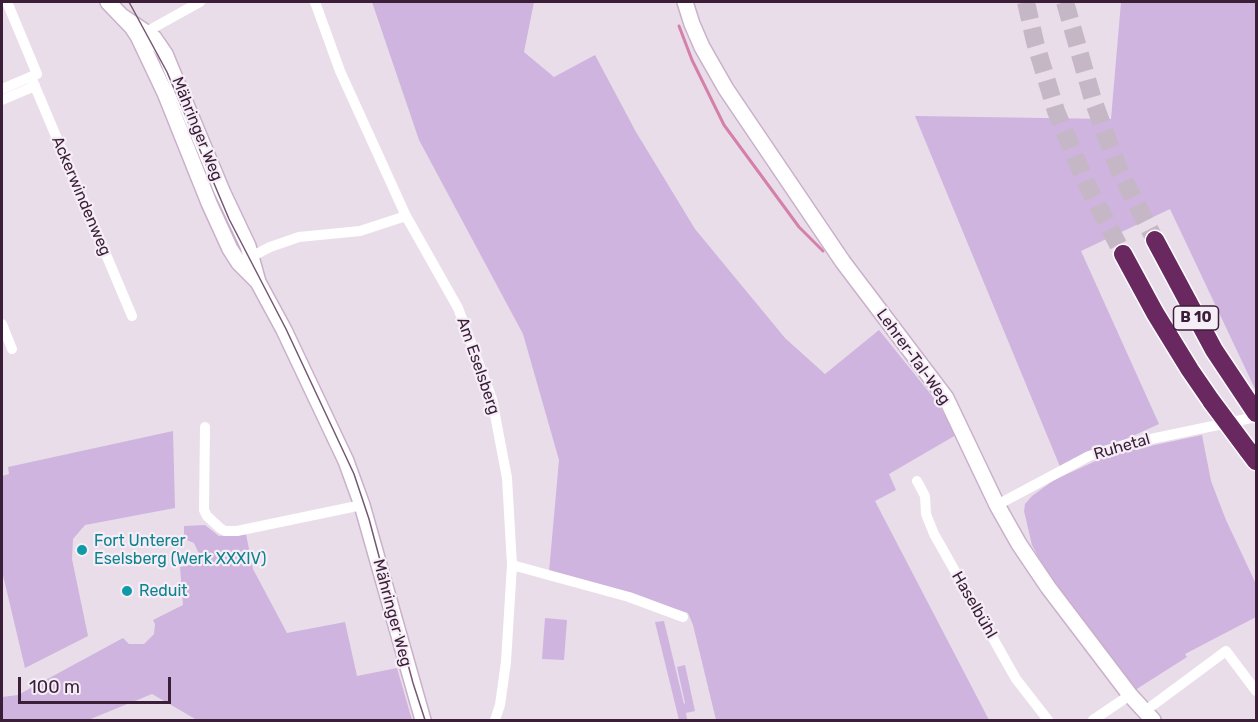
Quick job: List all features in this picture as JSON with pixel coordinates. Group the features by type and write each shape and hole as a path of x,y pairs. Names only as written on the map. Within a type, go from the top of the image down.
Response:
{"highway":[{"name":"B 10","path":"1155,240 1214,350 1257,415"},
{"name":"B 10","path":"1123,254 1161,323 1212,402 1252,455"}],"street":[{"name":"Ackerwindenweg","path":"7,2 34,79 132,316"},
{"name":"Mähringer Weg","path":"108,2 142,34 217,220 246,260 258,282 338,443 362,505 423,720"},
{"path":"142,34 200,2"},
{"name":"Am Eselsberg","path":"315,2 340,71 406,216 458,308 492,399 507,478 512,566 506,662 500,705 495,720"},
{"name":"Lehrer-Tal-Weg","path":"685,2 702,47 738,108 843,262 946,398 996,505 1019,544 1048,587 1130,695 1149,716 1226,651 1257,691"},
{"path":"2,89 34,79"},
{"path":"2,100 34,79"},
{"path":"246,260 270,247 299,237 360,231 406,216"},
{"path":"2,324 12,349"},
{"name":"Ruhetal","path":"996,505 1089,456 1257,415"},
{"path":"205,427 204,510 211,522 225,531 237,531 362,505"},
{"name":"Haselbühl","path":"917,481 925,496 926,514 934,534 1016,679 1048,720"},
{"path":"512,566 629,597 683,617"},
{"path":"1093,720 1130,695"}],"shaded area":[{"path":"372,2 534,2 524,52 554,77 595,55 636,132 695,229 785,338 825,374 879,330 937,402 956,435 889,474 896,490 875,501 989,720 716,720 688,613 549,572 559,460 523,334 419,140"},
{"path":"1121,2 1256,2 1256,391 1170,209 1081,251 1159,424 1061,469 915,116 1111,119"},
{"path":"173,431 175,508 85,525 73,539 72,559 88,636 25,668 2,571 2,476 9,474 8,467"},
{"path":"1202,435 1211,481 1226,520 1256,584 1256,617 1185,654 1187,657 1132,692 1052,583 1032,545 1024,511 1025,504 1054,480 1098,460 1131,450"},
{"path":"205,525 219,536 246,534 253,569 287,633 345,622 357,676 397,668 412,720 197,720 152,694 88,720 2,720 2,697 18,695 123,638 129,644 144,644 154,634 153,620 183,605 180,567 194,564 200,556 194,543 184,539 184,526"},
{"path":"545,618 567,620 564,660 542,659"},
{"path":"664,621 684,704 677,667 685,665 695,711 686,713 687,719 679,720 655,622"}],"waterway":[{"path":"679,26 692,60 724,125 799,227 823,251"}],"tunnel":[{"path":"1026,2 1035,42 1056,111 1087,185 1123,254"},
{"path":"1065,2 1093,100 1119,170 1155,240"}],"tram line":[{"path":"129,2 167,72 229,219 286,329 354,474 369,519 425,720"}],"place":[{"name":"Fort Unterer Eselsberg (Werk XXXIV)","path":"82,550"},
{"name":"Reduit","path":"127,591"}]}
